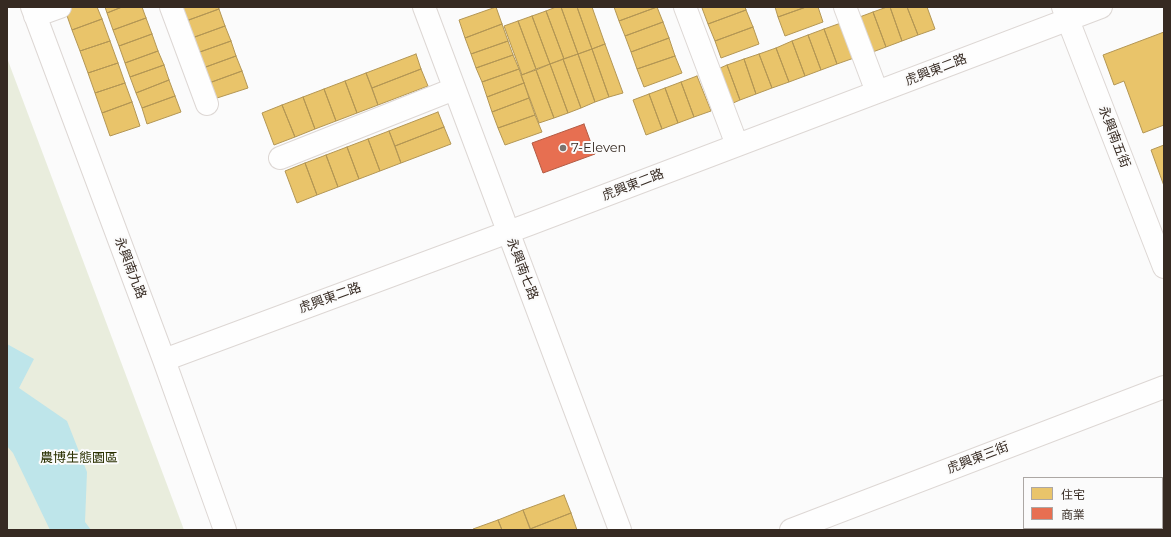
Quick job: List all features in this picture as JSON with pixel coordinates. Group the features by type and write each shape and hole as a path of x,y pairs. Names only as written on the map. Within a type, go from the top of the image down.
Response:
{"street":[{"path":"34,12 60,7"},
{"path":"171,7 207,104"},
{"name":"永興南七路","path":"424,7 620,530"},
{"path":"685,7 736,146"},
{"path":"845,7 877,92"},
{"name":"虎興東二路","path":"164,360 508,232 877,92 1066,13 1101,7"},
{"name":"永興南九路","path":"34,12 164,360 225,530"},
{"name":"永興南五街","path":"1066,13 1164,267"},
{"path":"280,158 454,88"},
{"name":"虎興東三街","path":"791,530 1164,387"}],"green space":[{"name":"農博生態園區","path":"7,58 184,530 7,530"}],"water":[{"path":"7,344 34,359 19,388 67,421 87,472 85,522 91,530 50,530 13,453 7,446"}],"building: 住宅":[{"path":"72,7 97,7 102,19 72,30 65,10"},
{"path":"105,7 122,7 107,13"},
{"path":"122,7 142,7 146,18 113,30 107,13"},
{"path":"180,7 218,7 219,9 186,21"},
{"path":"496,7 502,24 465,38 459,20"},
{"path":"556,7 561,7 578,54 564,59 546,11"},
{"path":"561,7 577,7 592,49 578,54"},
{"path":"577,7 592,7 605,44 592,49"},
{"path":"614,7 657,7 619,21"},
{"path":"657,7 663,22 625,36 619,21"},
{"path":"745,7 746,10 708,24 702,8"},
{"path":"775,7 806,7 778,17"},
{"path":"806,7 818,7 823,22 785,36 778,17"},
{"path":"890,7 902,41 886,47 873,12"},
{"path":"890,7 907,7 918,35 902,41"},
{"path":"907,7 927,7 935,29 918,35"},
{"path":"219,9 225,26 192,38 186,21"},
{"path":"746,10 753,27 715,41 708,24"},
{"path":"546,11 564,59 550,64 532,16"},
{"path":"873,12 886,47 870,53 857,18"},
{"path":"532,16 550,64 536,69 518,21"},
{"path":"146,18 152,34 119,46 113,30"},
{"path":"102,19 110,41 80,51 72,30"},
{"path":"518,21 536,69 522,75 504,26"},
{"path":"663,22 669,38 631,52 625,36"},
{"path":"841,23 854,58 837,64 824,29"},
{"path":"502,24 508,41 471,54 465,38"},
{"path":"225,26 231,41 197,53 192,38"},
{"path":"753,27 759,44 721,58 715,41"},
{"path":"824,29 837,64 821,70 808,35"},
{"path":"1164,32 1164,125 1143,133 1124,81 1114,85 1103,55"},
{"path":"152,34 158,51 125,63 119,46"},
{"path":"808,35 821,70 805,76 792,41"},
{"path":"669,38 675,56 637,69 631,52"},
{"path":"110,41 118,63 88,73 80,51"},
{"path":"231,41 236,56 203,68 197,53"},
{"path":"508,41 513,55 476,68 471,54"},
{"path":"792,41 805,76 789,82 776,48"},
{"path":"605,44 623,93 609,97 592,49"},
{"path":"776,48 789,82 772,88 759,54"},
{"path":"592,49 609,97 595,102 578,54"},
{"path":"158,51 164,65 130,77 125,63"},
{"path":"416,54 421,69 372,88 366,73"},
{"path":"578,54 595,102 581,108 563,59"},
{"path":"759,54 772,88 756,94 744,59"},
{"path":"513,55 519,69 482,82 476,68"},
{"path":"236,56 242,71 209,83 203,68"},
{"path":"675,56 682,73 644,87 637,69"},
{"path":"563,59 581,108 568,113 550,64"},
{"path":"744,59 756,94 740,100 727,65"},
{"path":"118,63 125,83 95,93 88,73"},
{"path":"550,64 568,113 554,118 536,70"},
{"path":"164,65 169,80 136,93 130,77"},
{"path":"727,65 740,100 724,107 711,72"},
{"path":"421,69 428,86 378,105 372,88"},
{"path":"519,69 524,83 487,97 482,82"},
{"path":"536,70 554,118 539,123 521,75"},
{"path":"242,71 248,88 214,99 209,83"},
{"path":"366,73 378,105 357,113 345,81"},
{"path":"697,76 711,111 694,117 681,82"},
{"path":"169,80 175,96 142,108 136,93"},
{"path":"345,81 357,113 336,121 324,89"},
{"path":"681,82 694,117 678,123 665,88"},
{"path":"125,83 132,102 102,113 95,93"},
{"path":"524,83 529,98 492,112 487,97"},
{"path":"665,88 678,123 662,129 649,94"},
{"path":"324,89 336,121 315,129 303,97"},
{"path":"649,94 662,129 646,135 633,100"},
{"path":"175,96 181,112 147,124 142,108"},
{"path":"303,97 315,129 295,137 282,105"},
{"path":"529,98 535,115 498,128 492,112"},
{"path":"132,102 140,126 110,136 102,113"},
{"path":"282,105 295,137 274,145 262,113"},
{"path":"438,112 444,127 395,146 389,131"},
{"path":"535,115 542,132 505,145 498,128"},
{"path":"444,127 451,144 401,163 395,146"},
{"path":"389,131 401,163 380,171 368,139"},
{"path":"368,139 380,171 359,179 347,147"},
{"path":"1164,145 1164,186 1151,150"},
{"path":"347,147 359,179 338,187 326,155"},
{"path":"326,155 338,187 317,195 305,163"},
{"path":"305,163 317,195 297,203 285,171"},
{"path":"564,495 571,513 530,529 523,510"},
{"path":"523,510 531,530 502,530 498,520"},
{"path":"571,513 577,530 530,529"},
{"path":"498,520 502,530 473,529"}],"building: 商業":[{"name":"7-Eleven","path":"584,124 595,154 543,173 532,143"}],"place":[{"name":"7-Eleven","path":"563,148"}]}
